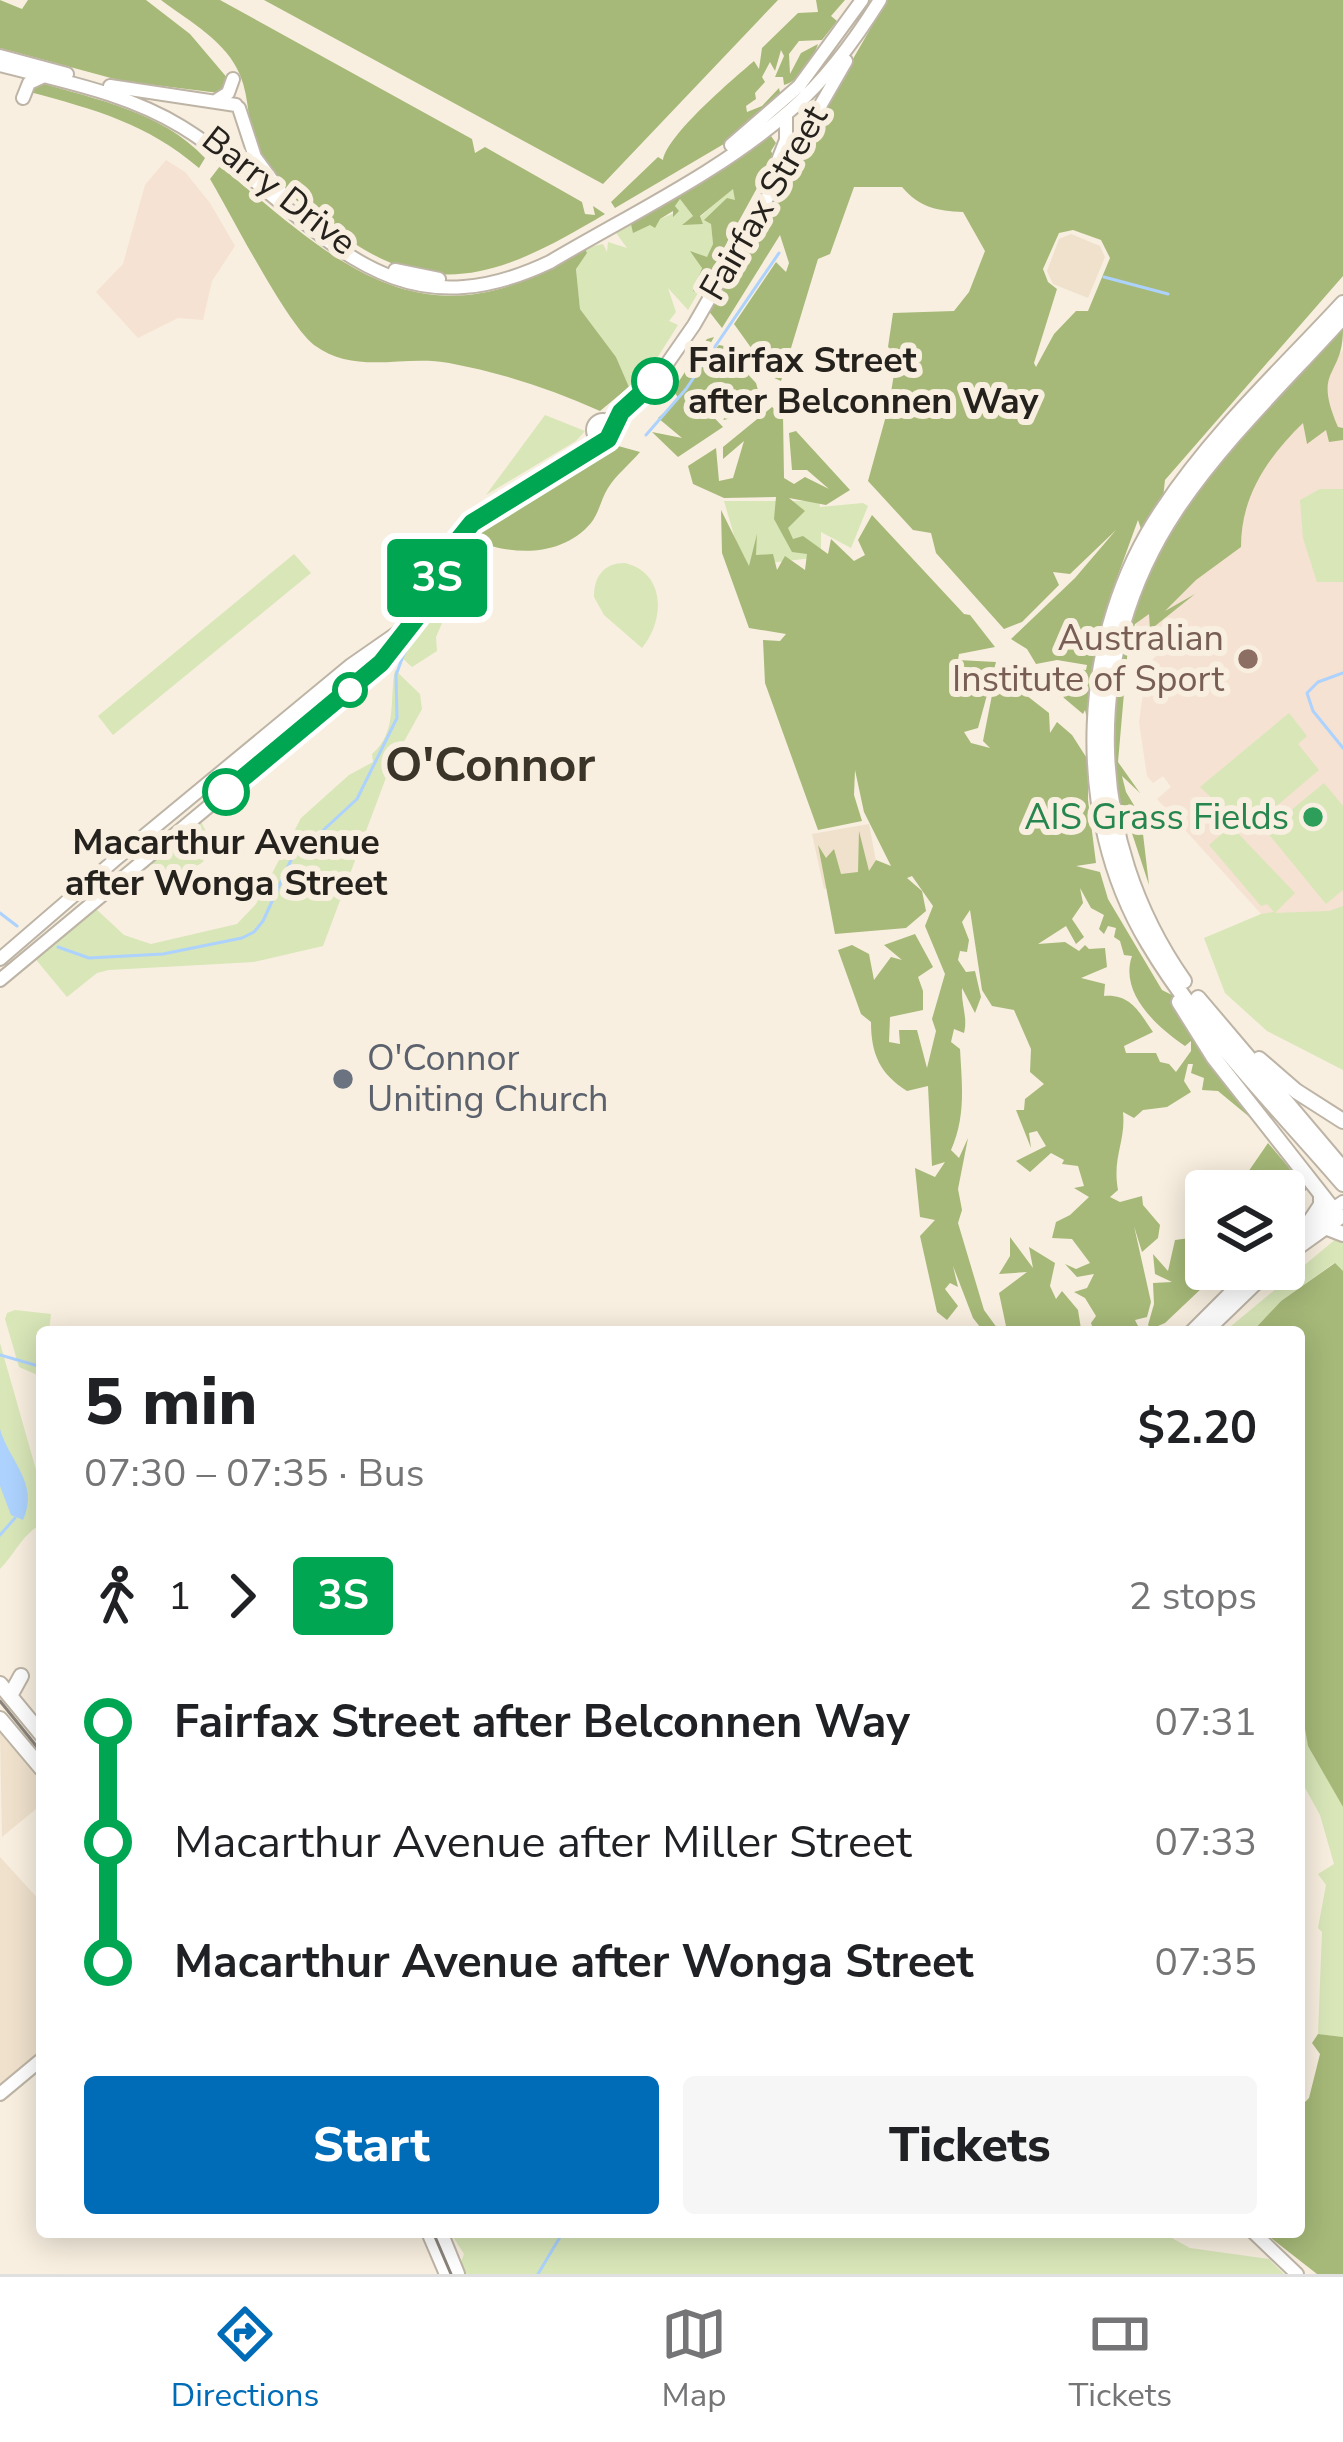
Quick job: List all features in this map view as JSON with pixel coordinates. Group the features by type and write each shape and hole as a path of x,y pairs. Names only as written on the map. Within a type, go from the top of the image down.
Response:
{"highway":[{"path":"1321,1194 1317,1225 1341,1217 1214,1058 1148,945 1113,860 1096,780 1097,699 1112,619 1142,545 1186,476 1343,302"},
{"path":"1343,317 1225,448 1174,513 1144,568 1117,644 1105,746 1111,807 1131,882 1175,966 1343,1169"},
{"path":"1148,945 1199,1015 1343,1184"},
{"path":"1175,966 1265,1065 1343,1121"},
{"path":"21,1676 5,1690 36,1728"},
{"path":"0,1719 36,1762"},
{"path":"431,2238 446,2274"},
{"path":"442,2238 457,2274"}],"main road":[{"name":"Barry Drive","path":"0,60 110,86 160,106 213,143 363,266 415,284 467,287 526,274 550,262 756,132 799,86 863,0"},
{"path":"785,115 863,0"},
{"path":"785,115 838,61 880,0"},
{"name":"Fairfax Street","path":"387,649 445,547 467,518 603,430 646,392 679,350 786,153 862,28"},
{"name":"Barry Drive","path":"0,60 19,70 134,102 213,143"},
{"path":"19,70 22,98 29,83 43,76"},
{"path":"216,100 228,93 233,79"},
{"path":"110,86 238,106 258,163 285,198"},
{"name":"Barry Drive","path":"231,158 336,239 380,265 439,279 482,277 546,255 785,115"},
{"path":"785,115 797,130 786,153"},
{"path":"756,132 780,134 786,153"},
{"path":"0,959 339,675 387,649"},
{"path":"0,980 387,649"},
{"path":"1305,1232 1341,1217"},
{"path":"1305,1237 1317,1225"},
{"path":"1197,1326 1233,1290"},
{"path":"1212,1326 1249,1290"},
{"path":"0,2099 36,2069"},
{"path":"1260,2238 1300,2274"}],"shaded area":[{"path":"166,160 185,172 210,203 235,246 212,281 203,320 178,318 138,338 96,292 123,264 145,185"},
{"path":"1071,234 1100,246 1105,257 1088,298 1053,284 1047,271 1059,239"},
{"name":"Australian Institute of Sport","path":"1343,350 1343,972 1281,936 1157,799 1171,787 1163,776 1153,783 1147,776 1139,722 1147,665 1159,653 1137,628 1135,613"},
{"path":"869,824 878,872 824,889 812,834"},
{"path":"0,1733 36,1776 36,1809 2,1837"},
{"path":"0,1857 36,1896 36,2054 0,2084"}],"green space":[{"path":"0,0 22,9 28,0 146,0 190,34 229,80 219,93 122,81 0,48"},
{"path":"161,0 220,0 472,139 475,153 485,147 582,202 585,214 595,215 593,206 605,214 534,253 468,273 435,274 401,267 366,251 296,200 267,171 255,149 244,87 234,63 206,33"},
{"path":"264,0 778,0 603,184"},
{"path":"816,0 845,0 831,16 837,21 822,40 799,41 789,54 790,74 801,53 818,44 795,79 784,85 783,77 775,77 784,56 781,50 775,71 770,62 762,77 765,82 746,106 747,112 762,106 779,88 781,97 734,138 615,208 611,202 658,157 663,160 676,136 702,108 754,61 759,69 762,48 798,13 818,12"},
{"path":"887,0 1343,0 1343,276 1165,480 1163,498 1142,532 1138,520 1103,631 1077,636 1087,646 1100,640 1089,728 1085,710 1083,714 1064,698 1046,667 1086,670 1087,665 1057,660 1036,664 1027,649 1011,639 1075,578 1116,530 1070,574 1053,572 1059,585 1022,622 1004,629 936,553 931,533 913,530 868,481 897,355 888,347 893,313 954,311 969,292 985,251 963,212 929,207 902,187 854,187 830,254 818,259 781,381 772,377 734,324 776,262 786,272 789,263 780,235 722,328 708,310","holes":["1073,230 1101,240 1110,258 1088,311 1076,311 1054,334 1036,367 1057,289 1043,269 1059,233"]},
{"path":"38,82 148,118 205,158 199,168 140,129 30,92"},
{"path":"771,136 776,143 771,151 774,157 706,281 698,293 693,291 702,268 690,251 707,257 713,244 711,224 704,220 727,198 735,200 733,189 700,216 703,224 682,225 693,216 680,199 675,206 679,211 660,219 655,228 650,225 633,233 630,220"},
{"path":"220,166 347,264 389,284 432,295 478,293 529,279 585,248 587,253 576,269 580,309 616,357 629,387 600,411 526,382 469,367 432,361 363,362 330,354 302,333 260,268 210,179"},
{"path":"733,188 736,201 705,220 711,224 713,244 707,258 693,252 702,268 693,290 698,293 688,310 668,288 676,312 669,321 678,325 654,363 629,387 616,357 580,309 576,268 587,253 585,248 603,244 607,252 608,242 627,248 614,230 630,220 660,219 679,211 675,206 680,199 693,216 684,223 703,223 700,217"},
{"path":"1343,329 1328,393 1338,427 1343,428 1343,440 1329,442 1326,430 1307,444 1303,423 1258,479 1246,511 1241,547 1196,580 1165,611 1195,594 1150,630 1149,614 1135,624 1128,647 1118,762 1140,793 1122,776 1141,817 1149,885 1126,815 1114,794 1111,738 1120,649 1127,640 1124,635 1133,606 1156,550 1208,471"},
{"path":"714,337 696,370 719,345 729,347 725,370 741,367 756,383 761,401 723,420 743,390 722,395 724,411 705,408 723,427 678,457 652,432 682,438 658,418 679,399 673,390 707,339"},
{"path":"772,407 783,415 784,478 794,484 805,477 829,489 807,470 792,470 789,433 796,431 850,490 826,505 789,498 805,511 788,528 793,539 803,536 828,554 831,539 854,561 865,555 858,540 872,515 995,647 959,654 958,660 996,662 978,728 964,732 971,743 990,748 983,741 992,695 1005,664 1015,675 1013,685 1049,713 1050,733 1057,722 1088,760 1096,863 1076,866 1100,872 1108,899 1162,990 1172,995 1209,1059 1258,1124 1218,1091 1202,1090 1204,1078 1191,1073 1193,1064 1188,1064 1184,1081 1191,1092 1167,1107 1143,1110 1134,1118 1123,1112 1118,1190 1110,1197 1120,1202 1142,1196 1143,1205 1160,1225 1158,1238 1142,1252 1134,1226 1151,1302 1147,1317 1135,1320 1138,1326 1092,1326 1096,1316 1085,1298 1074,1292 1087,1288 1094,1274 1077,1277 1065,1264 1076,1269 1090,1263 1072,1239 1052,1238 1056,1222 1089,1197 1074,1188 1084,1186 1078,1166 1062,1164 1064,1160 1051,1153 1030,1172 1016,1161 1046,1146 1037,1131 1029,1133 1031,1148 1016,1110 1024,1110 1025,1099 1044,1084 1030,1072 1031,1049 1014,1010 992,1006 982,990 970,910 962,922 969,940 967,952 960,951 958,960 966,972 975,971 981,997 975,1013 962,988 964,1033 954,1029 951,1042 960,1049 962,1100 951,1150 959,1158 968,1138 958,1189 962,1210 958,1223 984,1310 996,1326 979,1326 973,1318 953,1266 958,1287 950,1283 945,1289 958,1306 947,1320 937,1312 920,1236 935,1220 920,1217 915,1168 935,1177 945,1162 932,1166 928,1086 907,1091 884,1070 875,1053 871,1022 861,1014 838,950 852,945 869,954 874,980 891,957 902,960 884,945 915,934 933,967 918,977 923,1010 890,1017 889,1042 900,1044 899,1030 917,1030 927,1068 936,1031 932,1019 945,974 925,926 933,906 912,876 907,878 922,891 926,911 906,928 835,934 818,845 826,858 834,849 841,874 858,872 859,831 869,871 876,860 891,866 864,812 855,770 854,795 862,821 818,830 765,683 763,640 780,641 786,634 749,628 722,553 721,510 749,566 757,534 756,555 773,554 777,570 785,556 805,570 807,554 792,552 774,519 776,497 724,498 693,484 688,466 716,448 719,481 733,478 744,441 723,459 723,447","holes":["1080,888 1091,908 1104,915 1099,929 1104,934 1108,926 1116,928 1114,937 1124,955 1132,956 1131,983 1143,1008 1185,1046 1191,1041 1191,1051 1176,1072 1160,1062 1156,1053 1126,1053 1124,1046 1153,1032 1128,1001 1104,996 1105,984 1081,978 1107,967 1105,948 1085,945 1079,951 1065,942 1038,944 1066,926 1076,944 1084,937 1072,919 1083,903"]},
{"path":"545,415 585,431 486,495"},
{"path":"611,444 640,452 611,483 594,519 578,535 532,551 499,548 467,537 478,525"},
{"path":"1320,489 1343,489 1343,582 1317,582 1303,538 1300,500"},
{"path":"724,501 868,506 851,548 821,532 821,557 743,566"},
{"path":"459,546 471,557 436,637 437,651 412,667 400,656"},
{"path":"294,554 311,573 113,735 98,716"},
{"path":"625,563 648,577 658,599 655,624 642,648 604,615 594,597 602,572"},
{"path":"395,670 420,694 422,709 390,767 323,946 254,962 109,970 97,973 67,997 33,956 95,908 124,935 151,944 237,924 256,904 301,818 349,775 373,762 372,754 389,725"},
{"path":"1289,713 1307,736 1298,744 1319,770 1247,831 1200,787"},
{"name":"AIS Grass Fields","path":"1324,783 1343,806 1343,890 1326,904 1266,831"},
{"path":"200,820 211,841 203,862 174,873 145,865"},
{"path":"1231,826 1295,893 1275,913 1343,906 1343,1070 1267,1031 1225,993 1204,938 1274,912 1267,904 1261,906 1209,845"},
{"path":"1268,1143 1291,1170 1249,1170"},
{"path":"1010,1237 1033,1268 1029,1247 1055,1263 1050,1286 1056,1299 1062,1291 1078,1310 1081,1326 1006,1326 999,1293 1027,1272 999,1274 1010,1256"},
{"path":"1337,1238 1343,1243 1343,1271 1334,1263 1305,1284 1305,1265"},
{"path":"1185,1239 1185,1290 1200,1290 1165,1323 1149,1326 1153,1283 1172,1282 1155,1274 1153,1254 1168,1271 1175,1240"},
{"path":"1335,1263 1343,1271 1343,1807 1308,1746 1305,1729 1305,1326 1258,1326 1281,1301 1305,1290 1305,1284"},
{"path":"1274,1290 1296,1290 1281,1301 1258,1326 1231,1326"},
{"path":"7,1313 51,1314 50,1326 36,1326 36,1374 19,1367"},
{"path":"0,1343 36,1470 36,1527 0,1569"},
{"path":"1305,1728 1308,1744 1343,1807 1343,2037 1318,2034 1322,1932 1318,1928 1326,1885 1318,1874 1334,1864 1320,1815 1305,1788"},
{"path":"1318,2034 1343,2037 1343,2274 1317,2274 1271,2238 1305,2238 1305,2102 1320,2054 1312,2043"},
{"path":"454,2238 1172,2238 1190,2248 1269,2259 1284,2274 465,2274 464,2254"}],"water":[{"path":"0,1429 26,1484 23,1520 11,1515 0,1486"}],"waterway":[{"path":"646,435 686,389 779,253"},
{"path":"1104,277 1168,294"},
{"path":"502,512 590,460"},
{"path":"58,947 89,958 163,954 254,932 291,860 357,799 397,718 396,675 403,656 461,551 483,523"},
{"path":"449,577 465,554"},
{"path":"1343,673 1318,682 1307,693 1313,711 1343,748"},
{"path":"0,913 17,926"},
{"path":"0,1355 36,1365"},
{"path":"0,1535 15,1518"},
{"path":"538,2274 559,2238"}],"tram line":[{"path":"0,1701 36,1746"},
{"path":"436,2238 451,2274"}],"bus line":[{"name":"3S","path":"226,792 381,663 421,612 457,538 472,523 608,439 621,412 655,381"}],"place":[{"name":"Fairfax Street after Belconnen Way","path":"655,381"},
{"name":"Australian Institute of Sport","path":"1248,659"},
{"name":"Macarthur Avenue after Wonga Street","path":"226,792"},
{"name":"AIS Grass Fields","path":"1313,817"},
{"name":"O'Connor Uniting Church","path":"343,1079"}],"district":[{"name":"O'Connor","path":"490,765"}]}
